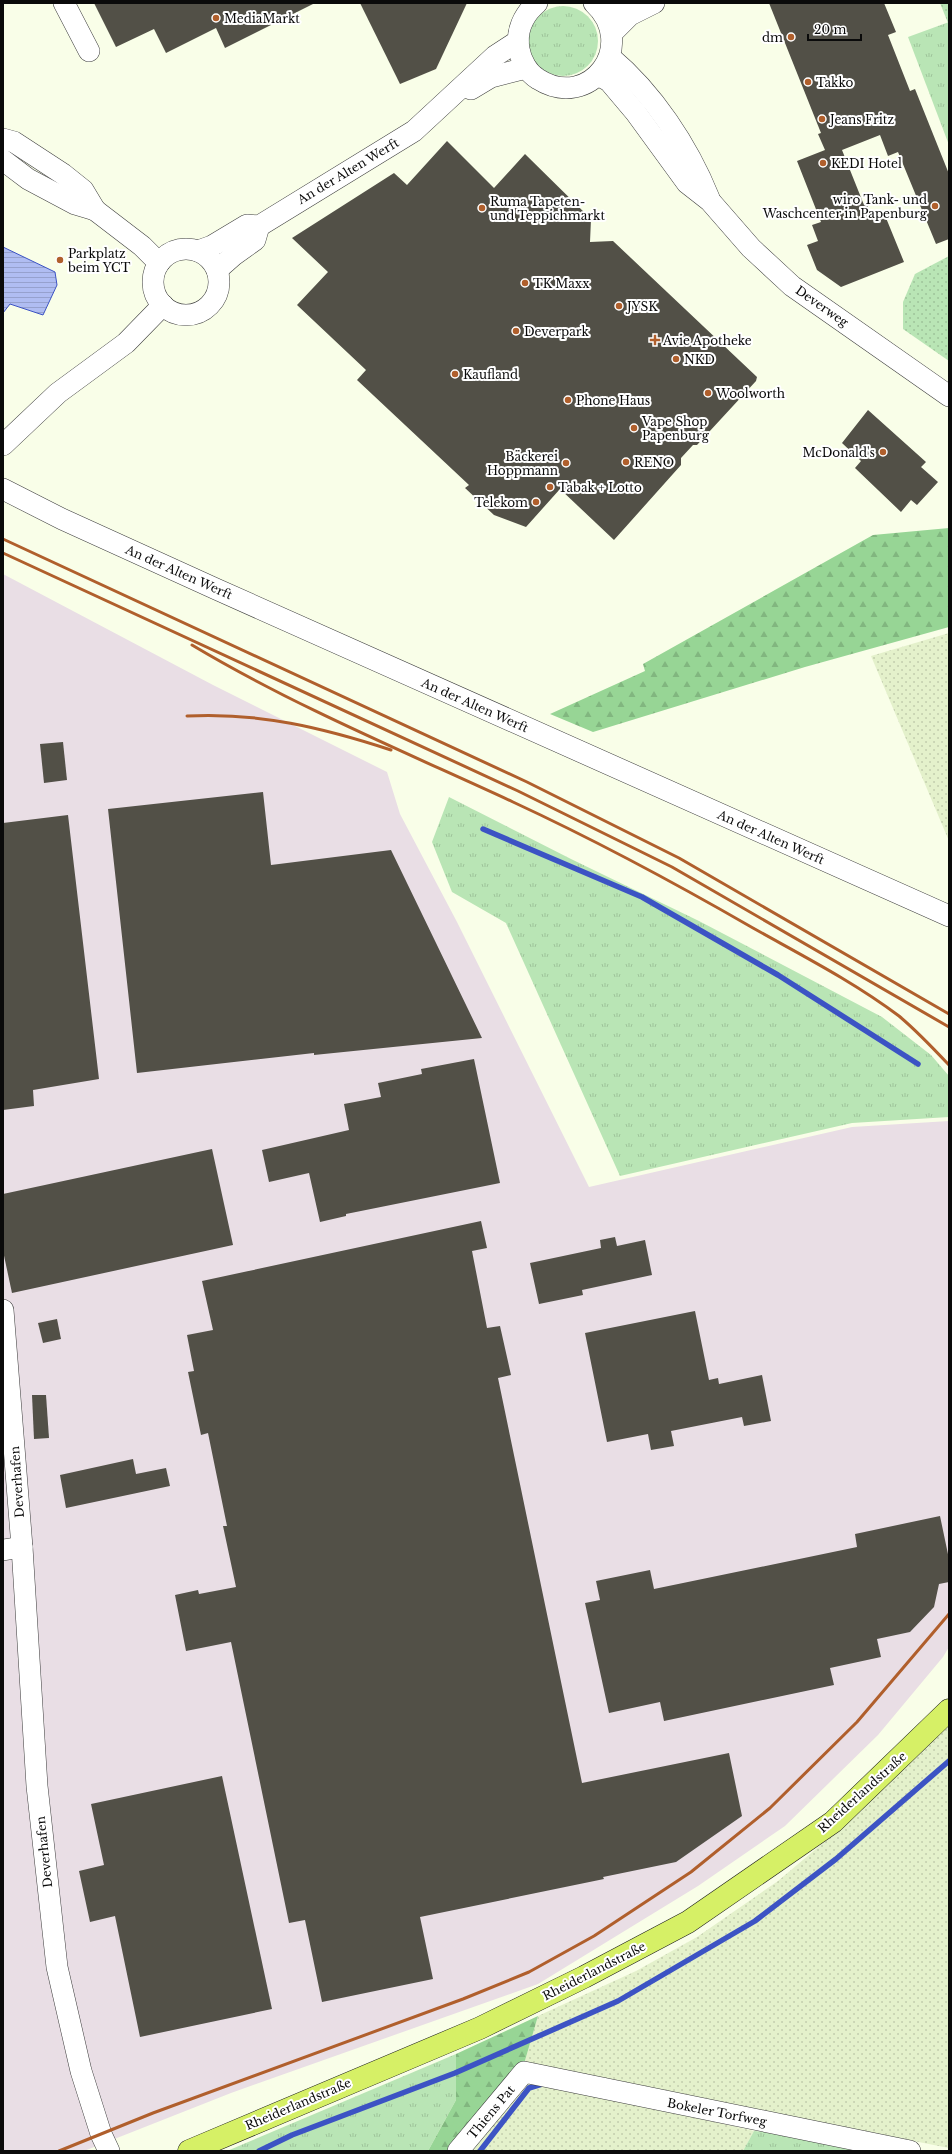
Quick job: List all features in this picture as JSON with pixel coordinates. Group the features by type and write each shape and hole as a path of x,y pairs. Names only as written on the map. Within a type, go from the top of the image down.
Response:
{"main road":[{"name":"Rheiderlandstraße","path":"188,2151 480,2028 584,1978 688,1922 833,1822 949,1710"}],"street":[{"path":"64,3 89,51"},
{"path":"536,3 526,14 520,27 518,41 520,55 526,68 534,77 556,87 579,86 598,75 610,57 612,33 608,21 598,7"},
{"path":"598,7 614,8 622,3"},
{"path":"612,33 630,15 654,3"},
{"name":"An der Alten Werft","path":"198,251 212,246 247,226 259,226 414,131 495,56 518,41"},
{"name":"Deverweg","path":"610,57 649,95 700,177 710,201"},
{"name":"An der Alten Werft","path":"435,113 490,78 526,68"},
{"name":"Deverweg","path":"598,75 609,81 636,113 687,183 710,201 751,248 792,286 949,396"},
{"path":"3,139 14,142 63,174 84,190 95,210"},
{"path":"3,160 28,179 75,204 95,210 142,246 159,262"},
{"path":"217,270 234,255 255,240 259,226"},
{"path":"185,248 198,251 210,259 217,270 219,279 217,291 212,302 206,308 188,315 179,314 163,305 154,289 154,271 159,262 170,252 185,248"},
{"path":"3,444 58,393 126,343 163,305"},
{"name":"An der Alten Werft","path":"3,489 62,519 216,589 949,916"},
{"name":"Deverhafen","path":"3,1310 12,1548 57,1967 82,2071 101,2134 109,2151"},
{"name":"Thiens Pat","path":"458,2151 524,2072"},
{"name":"Bokeler Torfweg","path":"524,2072 910,2151"}],"shaded area":[{"path":"3,574 213,685 387,772 400,814 457,922 589,1187 852,1127 949,1121 949,1647 943,1657 878,1735 785,1826 698,1886 538,1984 231,2093 84,2151 3,2151"}],"green space":[{"path":"940,3 949,3 948,23"},
{"path":"563,6 576,9 588,16 595,28 598,41 595,54 588,66 576,73 563,76 550,73 538,66 531,54 528,41 531,28 538,16 550,9"},
{"path":"949,22 949,145 908,37"},
{"path":"949,256 949,361 903,329 903,302 915,274"},
{"path":"949,528 949,627 805,667 593,732 550,714 645,671 643,664 873,535"},
{"path":"949,633 949,841 871,656"},
{"path":"449,797 571,859 699,921 882,1017 931,1055 949,1076 949,1117 852,1123 620,1176 506,923 452,892 432,842"},
{"path":"949,1722 949,2148 524,2064 538,2016 636,1971 697,1937 778,1881 842,1827"},
{"path":"538,2016 524,2064 455,2151 428,2151 456,2100 456,2054"},
{"path":"456,2054 456,2100 428,2151 227,2151"},
{"path":"524,2078 754,2131 743,2151 466,2151"},
{"path":"754,2131 767,2132 870,2151 743,2151"}],"water":[{"path":"3,247 55,272 57,285 43,315 10,304 3,313"}],"building":[{"name":"MediaMarkt","path":"94,3 315,3 225,48 216,28 166,53 154,29 116,47"},
{"path":"360,3 467,3 436,69 400,84"},
{"path":"769,3 884,3 896,32 888,35 910,91 915,89 949,174 949,239 936,244 898,152 888,156 880,135 842,150 864,205 867,204 872,218 884,213 904,262 841,287 817,270 807,245 818,241 812,225 821,222 797,161 825,150 818,134 821,133"},
{"name":"Deverpark","path":"447,141 494,188 525,154 591,219 590,242 613,241 757,377 756,381 697,445 693,445 681,458 681,465 614,540 560,489 526,527 494,515 465,488 469,485 357,380 366,370 297,305 328,272 292,238 394,173 407,185"},
{"name":"McDonald's","path":"868,410 926,462 921,467 938,482 917,505 911,500 901,512 855,468 861,461 842,443"},
{"path":"63,742 67,780 44,783 40,744"},
{"path":"263,792 271,865 391,850 482,1038 314,1055 314,1053 137,1073 108,809"},
{"path":"68,815 99,1079 33,1090 34,1106 3,1110 3,823"},
{"path":"474,1059 500,1183 346,1214 346,1216 320,1222 309,1173 269,1182 262,1150 349,1130 344,1104 381,1097 378,1083 422,1074 421,1069"},
{"path":"212,1149 233,1245 12,1293 3,1251 3,1194"},
{"path":"481,1221 487,1248 472,1251 487,1328 500,1326 511,1375 498,1378 582,1783 729,1753 742,1816 676,1862 603,1877 604,1879 420,1917 433,1979 322,2002 305,1920 289,1923 231,1642 186,1651 175,1595 198,1590 199,1594 236,1587 223,1526 227,1526 208,1433 201,1435 188,1372 194,1371 187,1335 213,1330 202,1281"},
{"path":"615,1237 617,1246 645,1240 652,1275 582,1290 583,1295 539,1304 530,1263 601,1248 600,1240"},
{"path":"695,1311 709,1380 718,1378 719,1384 762,1375 771,1421 744,1426 742,1417 671,1431 674,1446 651,1450 648,1434 607,1442 585,1333"},
{"path":"57,1319 61,1339 43,1343 38,1323"},
{"path":"32,1395 46,1395 49,1438 34,1439"},
{"path":"133,1459 136,1474 166,1468 170,1486 66,1508 60,1475"},
{"path":"940,1516 949,1559 949,1582 939,1584 934,1607 910,1632 877,1639 881,1657 830,1668 834,1685 664,1721 660,1702 609,1713 585,1603 600,1600 596,1581 650,1570 654,1589 857,1547 855,1534"},
{"path":"222,1776 272,2009 140,2037 115,1916 90,1922 79,1871 104,1865 91,1804"}],"waterway":[{"path":"483,829 642,897 778,975 918,1064"},
{"path":"259,2151 292,2135 455,2073 618,2001 755,1921 836,1859 949,1761"},
{"path":"480,2151 529,2088 542,2084"}],"railway":[{"path":"3,539 527,782 679,858 949,1014"},
{"path":"3,553 518,791 672,867 949,1027"},
{"path":"192,645 310,708 544,816 634,862 694,895 828,970 864,992 899,1016 949,1065"},
{"path":"187,716 213,715 265,719 290,723 341,735 391,750"},
{"path":"59,2151 153,2113 463,1999 529,1972 594,1936 691,1872 770,1808 857,1722 949,1614"}],"place":[{"name":"MediaMarkt","path":"216,18"},
{"name":"dm","path":"791,37"},
{"name":"Takko","path":"808,82"},
{"name":"Jeans Fritz","path":"822,119"},
{"name":"KEDI Hotel","path":"823,163"},
{"name":"wiro Tank- und Waschcenter in Papenburg","path":"935,206"},
{"name":"Ruma Tapeten- und Teppichmarkt","path":"482,208"},
{"name":"Parkplatz beim YCT","path":"60,260"},
{"name":"TK Maxx","path":"525,283"},
{"name":"JYSK","path":"619,306"},
{"name":"Deverpark","path":"516,331"},
{"name":"Avie Apotheke","path":"655,340"},
{"name":"NKD","path":"676,359"},
{"name":"Kaufland","path":"455,374"},
{"name":"Woolworth","path":"708,393"},
{"name":"Phone Haus","path":"568,400"},
{"name":"Vape Shop Papenburg","path":"634,428"},
{"name":"McDonald's","path":"883,452"},
{"name":"RENO","path":"626,462"},
{"name":"Bäckerei Hoppmann","path":"566,463"},
{"name":"Tabak + Lotto","path":"550,487"},
{"name":"Telekom","path":"536,502"}]}
